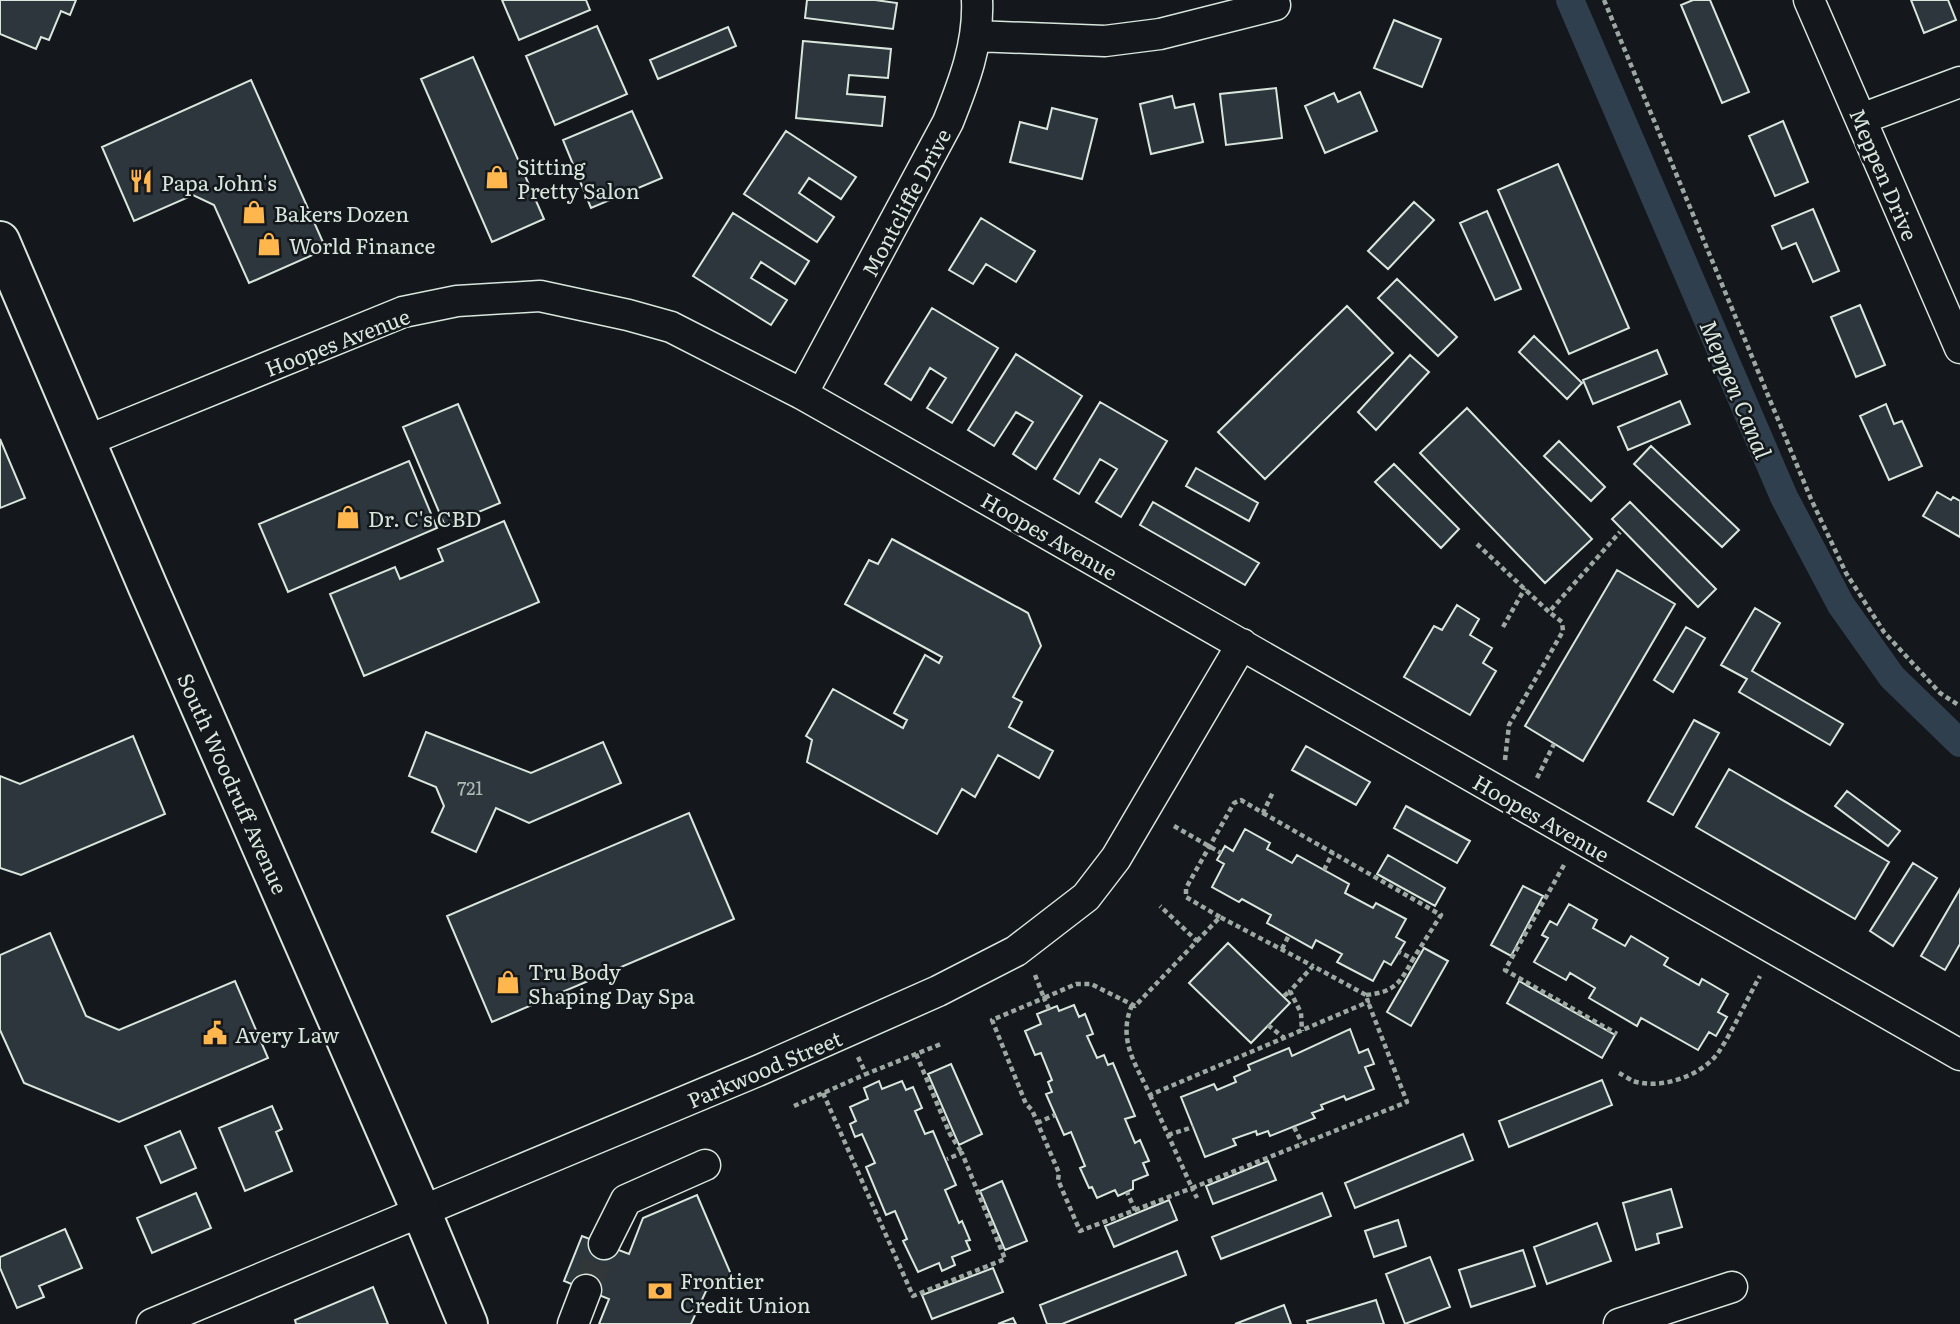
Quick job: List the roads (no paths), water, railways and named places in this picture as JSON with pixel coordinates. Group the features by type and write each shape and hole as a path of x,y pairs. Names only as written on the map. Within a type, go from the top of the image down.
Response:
{"main road":[{"name":"South Woodruff Avenue","path":"0,242 468,1324"}],"street":[{"name":"Montcliffe Drive","path":"802,394 948,122 967,76 978,22 977,0"},
{"name":"Meppen Drive","path":"1809,0 1960,348"},
{"path":"975,36 1105,41 1160,34 1276,5"},
{"path":"1861,119 1960,82"},
{"name":"Hoopes Avenue","path":"86,441 403,313 468,300 540,296 671,327 802,394 1960,1055"},
{"name":"Parkwood Street","path":"152,1324 823,1043 939,991 1016,951 1086,897 1116,859 1242,644"},
{"path":"604,1244 626,1200 705,1166"},
{"path":"1619,1324 1732,1287"},
{"path":"573,1324 586,1290"}],"waterway":[{"name":"Meppen Canal","path":"1570,0 1784,497 1841,605 1892,677 1960,743"}],"tunnel":[{"path":"586,1290 604,1244"}],"place":[{"name":"Sitting Pretty Salon","path":"497,177"},
{"name":"Papa John's","path":"141,181"},
{"name":"Bakers Dozen","path":"254,212"},
{"name":"World Finance","path":"269,244"},
{"name":"Dr. C's CBD","path":"348,517"},
{"name":"Tru Body Shaping Day Spa","path":"508,982"},
{"name":"Avery Law","path":"215,1033"},
{"name":"Frontier Credit Union","path":"660,1291"}]}
